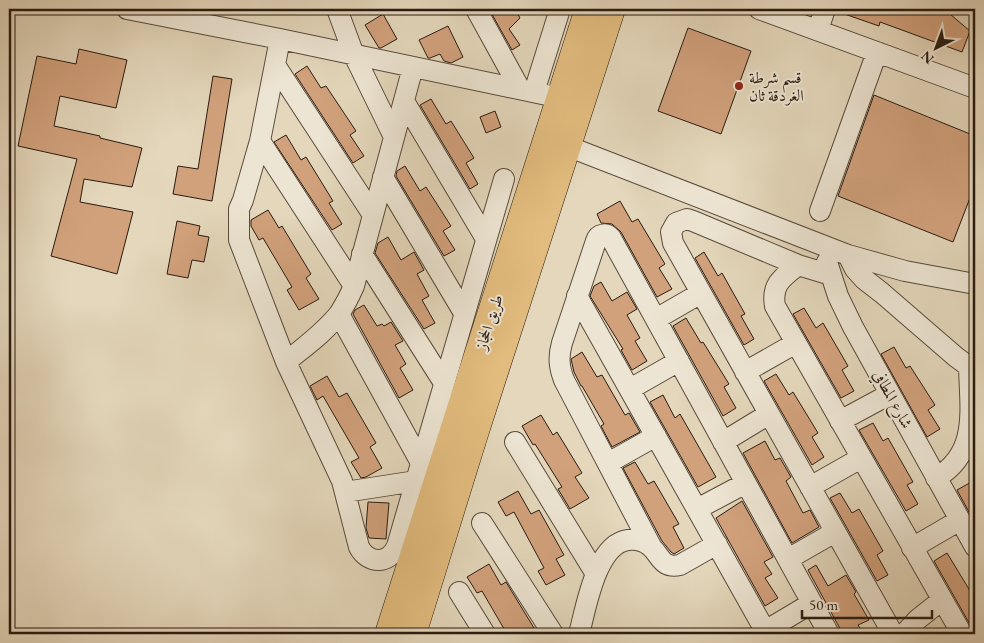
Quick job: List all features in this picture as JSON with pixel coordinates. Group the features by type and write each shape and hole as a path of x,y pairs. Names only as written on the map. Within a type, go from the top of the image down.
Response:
{"main road":[{"name":"طريق الحجاز","path":"389,634 589,9"},
{"name":"طريق الحجاز","path":"412,634 610,9"}],"street":[{"path":"127,9 561,98"},
{"path":"337,9 354,55 394,137"},
{"path":"476,9 527,91"},
{"path":"542,9 553,29"},
{"path":"527,91 560,9"},
{"path":"759,9 975,88"},
{"path":"818,30 825,9"},
{"path":"280,39 260,141 239,209 240,240 286,362 342,481 359,547 371,559 382,560 395,551 504,179"},
{"path":"820,211 876,52"},
{"path":"274,65 373,215"},
{"path":"286,362 322,332 338,314 354,286 413,67"},
{"path":"404,101 486,239"},
{"path":"260,141 354,286"},
{"path":"567,146 848,255 913,273 975,284"},
{"path":"383,177 464,313"},
{"path":"831,275 798,265 693,220 687,219 676,223 671,232 672,243 893,634"},
{"path":"717,544 680,565 674,566 664,563 660,559 652,548 564,380 560,366 560,350 597,238 601,234 606,234 610,238 829,634"},
{"name":"شارع المطافي","path":"823,246 838,296 853,327 975,548"},
{"path":"362,254 444,383"},
{"path":"848,255 855,269 864,279 972,369 970,408 972,442 966,444 951,468 936,478"},
{"path":"798,265 779,282 774,293 775,306 962,634"},
{"path":"656,320 701,294"},
{"path":"577,296 766,632 812,603"},
{"path":"338,314 418,472"},
{"path":"745,372 796,343"},
{"path":"630,389 679,361"},
{"path":"840,422 890,394"},
{"path":"723,442 769,414"},
{"path":"608,463 656,436"},
{"path":"515,442 596,574"},
{"path":"810,487 861,458"},
{"path":"345,492 418,472"},
{"path":"697,509 746,483"},
{"path":"912,548 960,520"},
{"path":"482,523 553,634"},
{"path":"788,559 835,532"},
{"path":"579,634 596,574 612,547 625,540 632,539 640,540 652,548"},
{"path":"458,592 486,634"},
{"path":"904,634 918,619 942,600"}],"building":[{"path":"489,9 515,9 520,18 509,29 520,45 512,50"},
{"path":"837,9 944,9 970,31 962,52 880,22 879,26 836,11"},
{"path":"383,14 397,39 379,48 365,25"},
{"path":"448,26 463,57 451,63 444,61 440,54 428,58 419,40"},
{"path":"688,28 751,51 721,134 658,111"},
{"path":"79,49 127,60 116,108 60,96 54,126 142,148 132,187 84,179 80,202 133,212 117,274 51,256 77,159 18,146 37,56 76,64"},
{"path":"307,66 321,88 326,86 356,131 350,135 364,156 353,163 295,74"},
{"path":"213,76 232,79 212,201 173,194 178,166 198,169"},
{"path":"874,95 975,136 975,185 953,242 838,196"},
{"path":"431,99 446,124 451,121 474,158 466,163 478,184 470,189 420,105"},
{"path":"495,111 501,127 486,133 480,117"},
{"path":"286,135 301,160 306,157 333,201 329,203 342,224 332,230 274,142"},
{"path":"405,166 420,191 426,187 451,226 443,231 455,250 444,256 396,176 397,171"},
{"path":"620,201 632,222 638,219 665,264 659,268 672,289 657,297 621,232 612,224 601,223 597,214"},
{"path":"268,210 279,228 282,226 311,274 306,278 319,299 299,310 287,290 292,287 263,238 259,240 251,226 251,220"},
{"path":"177,221 200,226 198,235 209,237 204,262 192,260 188,278 167,274"},
{"path":"388,237 401,260 414,252 424,270 417,274 429,296 422,300 435,323 424,329 375,253 378,243"},
{"path":"704,252 718,276 722,273 745,314 741,316 754,339 744,345 695,258"},
{"path":"601,282 612,301 627,292 637,309 627,315 640,338 635,341 647,361 632,370 621,350 623,349 590,296 594,286"},
{"path":"364,305 377,326 382,324 384,326 391,322 403,341 395,345 406,364 400,368 413,390 399,398 353,314 355,310"},
{"path":"804,308 816,328 823,323 848,366 842,370 854,391 841,398 793,314"},
{"path":"686,318 729,384 724,387 736,408 723,416 673,326"},
{"path":"894,347 906,368 910,366 935,405 928,410 940,429 927,437 881,354"},
{"path":"582,352 597,377 602,375 625,415 629,413 640,432 612,447 601,426 604,424 574,372 571,359"},
{"path":"776,374 789,395 793,392 818,433 812,437 824,457 812,465 764,381"},
{"path":"327,376 339,397 347,393 376,443 370,447 382,468 366,477 361,478 351,462 359,458 323,396 317,400 310,386"},
{"path":"663,395 675,418 680,414 716,477 698,487 650,402"},
{"path":"541,415 553,435 557,432 582,473 575,477 589,498 570,509 558,489 562,487 522,426"},
{"path":"873,423 883,441 888,438 913,482 907,485 918,504 906,511 859,430"},
{"path":"765,441 775,460 780,458 791,477 786,481 803,513 810,510 819,527 792,543 743,453"},
{"path":"635,462 648,484 654,481 679,524 673,527 684,548 674,554 662,541 623,468"},
{"path":"975,480 975,523 957,490"},
{"path":"518,491 531,514 539,510 564,555 556,559 565,575 546,585 538,571 544,568 514,512 506,516 498,502"},
{"path":"840,493 852,513 859,509 883,551 877,555 888,575 877,581 830,498"},
{"path":"742,501 773,557 764,562 772,574 765,578 778,598 765,606 716,518"},
{"path":"368,502 389,503 386,539 369,538 366,528"},
{"path":"947,553 975,599 975,634 934,561"},
{"path":"489,564 501,585 506,582 534,628 523,634 507,634 482,591 477,593 467,577"},
{"path":"816,565 828,586 846,575 856,592 854,594 869,620 858,625 864,634 843,634 808,570"}],"place":[{"name":"قسم شرطة الغردقة ثان","path":"739,86"}]}
